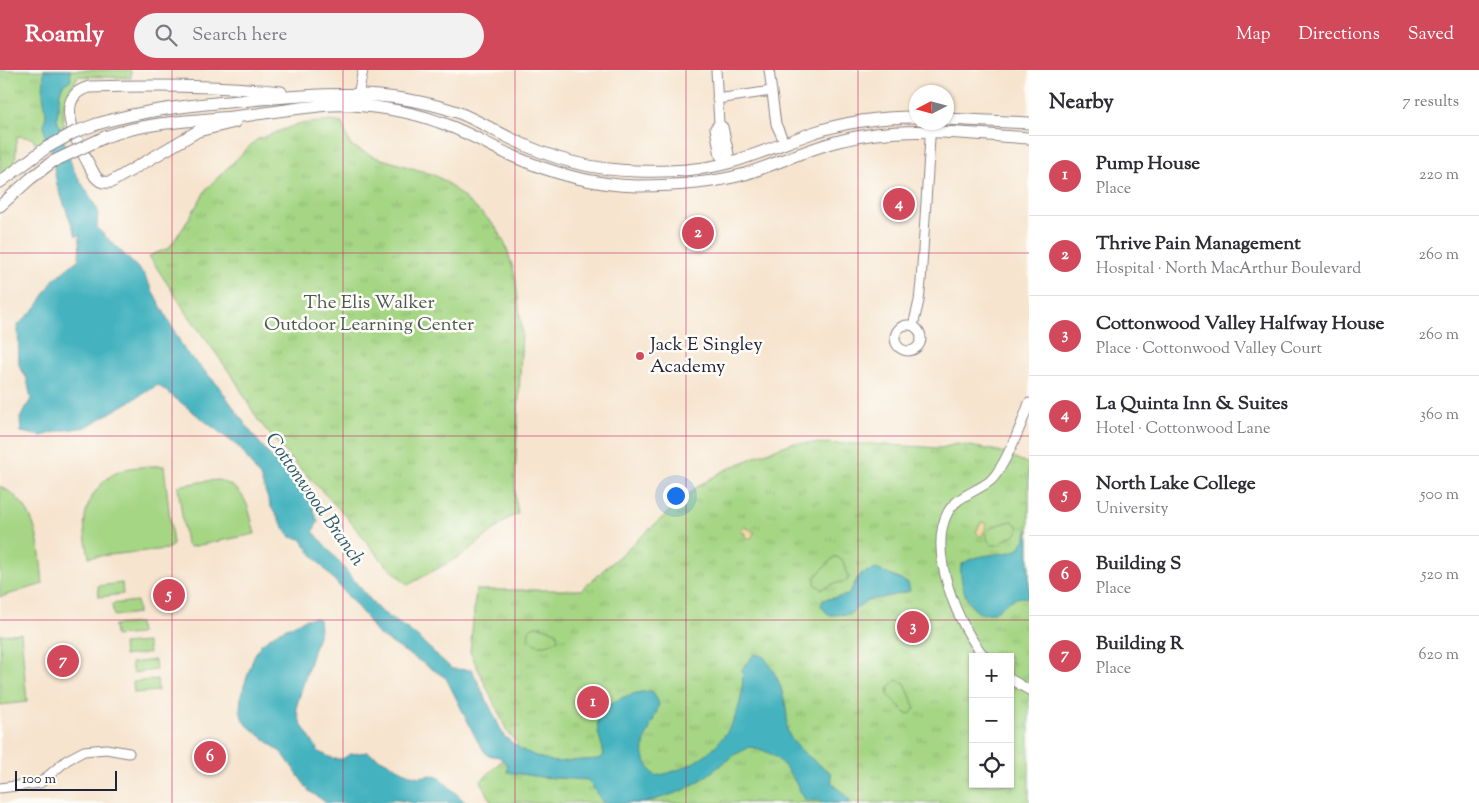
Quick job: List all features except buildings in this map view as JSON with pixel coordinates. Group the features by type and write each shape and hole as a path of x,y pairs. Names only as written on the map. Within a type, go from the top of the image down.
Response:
{"main road":[{"path":"268,113 198,131 111,182 105,183 95,176 72,128 69,112 74,96 82,89 89,88 144,85 184,86 260,89 305,95"},
{"path":"0,182 46,148 75,132 123,116 159,109 305,95 358,93 394,97 457,112 540,152 596,168 618,170 669,171 701,169 849,123 909,117"},
{"path":"0,206 30,178 52,162 105,136 127,129 148,125 332,105 356,105 402,112 436,120 458,128 535,165 606,184 669,185 711,181 744,174 840,140 911,130"},
{"path":"954,118 1029,123"},
{"path":"954,130 1029,138"},
{"path":"669,171 669,185"}],"street":[{"path":"356,105 363,70"},
{"path":"716,70 719,124 723,127 729,154 727,160"},
{"path":"769,70 776,124 784,144"},
{"path":"717,99 772,91"},
{"path":"913,326 920,291 931,130"},
{"path":"982,653 964,628 954,605 946,577 942,550 942,530 947,513 954,503 992,479 1008,452 1029,403"},
{"path":"1014,681 1029,690"},
{"path":"0,788 40,783 67,760 84,751 106,749 129,753"}],"green space":[{"path":"0,70 131,70 131,78 78,76 65,103 63,116 66,132 38,147 32,138 17,136 15,164 0,176"},
{"name":"The Elis Walker Outdoor Learning Center","path":"332,121 342,123 350,145 372,156 432,174 445,181 498,230 506,246 515,275 522,331 515,479 515,497 518,514 509,518 464,554 408,585 382,561 345,515 288,456 258,420 235,380 186,312 149,256 169,248 207,188 256,140 298,124"},
{"path":"792,443 871,444 941,448 957,444 999,451 1029,464 1029,803 492,803 481,781 518,744 508,733 470,652 476,590 581,590 697,487 723,471"},
{"path":"164,466 173,545 167,549 89,557 85,523 87,510 93,494 104,481 118,472 129,468"},
{"path":"218,480 228,484 241,494 248,508 255,534 190,547 186,544 178,486"},
{"path":"0,486 13,494 23,504 30,516 38,541 43,584 0,597"},
{"path":"1012,521 1019,526 1013,536 998,545 989,542 987,534 991,528"},
{"path":"834,557 843,561 848,578 847,581 822,589 815,584 815,577"},
{"path":"122,583 123,594 99,597 98,586"},
{"path":"137,601 138,613 114,616 112,604"},
{"path":"139,623 140,634 115,636 114,625"},
{"path":"535,626 556,632 558,638 554,642 542,645 532,642 529,639 529,634 531,628"},
{"path":"21,633 27,702 0,705 0,635"},
{"path":"147,642 149,653 124,656 123,644"},
{"path":"155,660 156,670 133,673 131,663"},
{"path":"157,679 158,691 134,693 133,682"},
{"path":"896,680 905,683 915,708 910,714 907,714 888,695 890,686"}],"sand":[{"path":"981,522 986,523 985,531 980,536 976,532"},
{"path":"745,527 755,532 751,538 748,539 745,537 745,533 742,533 741,530"}],"water":[{"path":"44,70 70,70 71,80 63,85 60,92 57,119 73,169 98,210 97,228 143,273 185,351 217,384 253,435 273,459 306,488 318,522 313,531 379,610 413,633 452,669 472,670 504,736 522,750 555,762 598,759 604,755 597,724 601,713 606,707 620,698 652,691 659,703 645,739 644,757 655,776 674,771 692,763 721,740 731,725 738,708 742,689 742,669 754,654 763,656 777,677 785,701 789,735 805,754 831,773 832,783 849,799 850,803 822,803 818,800 806,801 785,766 771,754 750,747 734,755 701,780 682,791 645,803 603,803 588,780 541,777 507,772 508,765 499,757 487,755 478,742 446,678 376,633 365,616 301,539 290,537 271,507 260,477 240,448 158,385 86,427 41,436 21,432 20,418 31,399 27,379 19,365 18,325 37,306 54,279 79,259 80,235 76,236 57,185 49,138 45,139"},
{"path":"1028,529 1029,598 1017,598 990,613 982,613 976,610 966,597 963,589 961,565 973,558 1018,550 1026,537"},
{"path":"876,569 908,583 910,591 867,600 850,614 831,615 821,606 823,600 848,595 860,574"},
{"path":"306,619 319,619 320,629 296,708 301,724 319,752 334,759 342,759 351,754 367,752 411,775 419,777 432,775 440,778 466,803 414,803 397,800 382,803 327,803 309,791 283,754 248,726 242,718 240,709 241,695 254,656 261,644 278,632"}],"place":[{"name":"La Quinta Inn & Suites","path":"899,204"},
{"name":"Thrive Pain Management","path":"698,233"},
{"name":"Jack E Singley Academy","path":"640,356"},
{"name":"North Lake College","path":"169,595"},
{"name":"Cottonwood Valley Halfway House","path":"913,627"},
{"name":"Building R","path":"63,661"},
{"name":"Pump House","path":"593,702"},
{"name":"Building S","path":"210,757"}],"water label":[{"name":"Cottonwood Branch","path":"314,500"}]}
